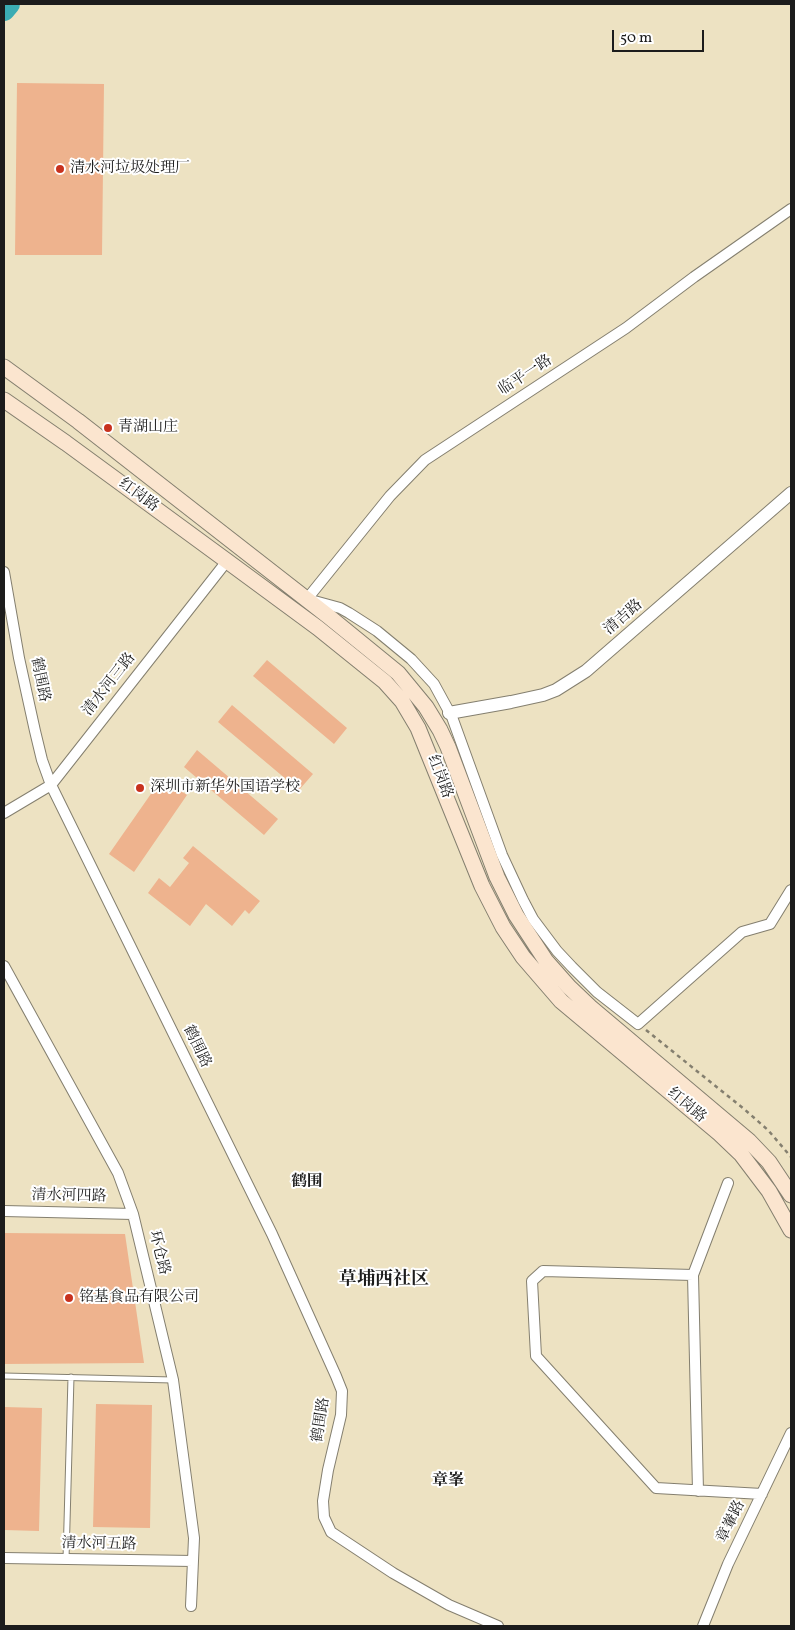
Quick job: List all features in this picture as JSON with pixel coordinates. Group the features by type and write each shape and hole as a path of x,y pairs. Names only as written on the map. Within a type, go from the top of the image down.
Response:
{"main road":[{"name":"红岗路","path":"4,367 78,422 389,664 426,707 448,747 497,877 516,915 546,962 568,987 590,1007 749,1141 768,1162 791,1195"},
{"path":"17,409 26,412 34,408 36,402 35,390"},
{"name":"红岗路","path":"4,400 227,560 366,665 385,682 411,714 425,741 482,886 503,927 523,957 561,1001 720,1134 741,1154 769,1191 791,1230"}],"street":[{"name":"临平一路","path":"307,599 390,496 425,460 626,328 694,277 791,209"},
{"name":"清吉路","path":"448,713 543,695 556,690 586,671 791,493"},
{"name":"清水河三路","path":"4,813 52,785 227,560"},
{"name":"鹤围路","path":"4,572 34,731 42,760 52,785 272,1234 342,1391 341,1415 328,1470 323,1502 324,1516 331,1532 393,1573 441,1601 498,1626"},
{"path":"307,599 340,608 395,646 422,670 434,684 464,749 502,855 533,919 556,951 597,992 638,1024 742,932 770,924 791,890"},
{"name":"环仓路","path":"4,966 118,1173 133,1214 173,1380 194,1538 191,1606"},
{"path":"698,1490 693,1275 728,1183"},
{"name":"清水河四路","path":"4,1211 133,1214"},
{"path":"693,1275 543,1271 532,1281 536,1356 656,1488 762,1494"},
{"name":"章輋路","path":"703,1626 728,1564 791,1434"},
{"name":"清水河五路","path":"4,1558 193,1561"}],"lane":[{"path":"4,1376 173,1380"},
{"path":"66,1560 71,1377"}],"path":[{"path":"638,1024 744,1108 768,1130 791,1157"}],"building":[{"name":"清水河垃圾处理厂","path":"17,83 104,84 102,255 15,255"},
{"path":"267,660 347,728 334,744 253,676"},
{"path":"232,705 313,774 299,790 218,722"},
{"path":"197,750 278,819 264,835 184,767"},
{"path":"162,778 187,795 134,872 109,854"},
{"path":"193,846 260,901 249,914 245,910 232,926 206,904 190,926 148,893 159,878 170,887 189,863 183,858"},
{"name":"铭基食品有限公司","path":"4,1233 125,1234 144,1363 4,1364"},
{"path":"96,1404 152,1405 150,1528 93,1527"},
{"path":"4,1407 42,1408 39,1531 4,1530"}],"waterway":[{"path":"4,10 9,4"}],"place":[{"name":"清水河垃圾处理厂","path":"60,169"},
{"name":"青湖山庄","path":"108,428"},
{"name":"深圳市新华外国语学校","path":"140,788"},
{"name":"铭基食品有限公司","path":"69,1298"}],"district":[{"name":"鹤围","path":"307,1183"},
{"name":"草埔西社区","path":"384,1281"},
{"name":"章峯","path":"448,1482"}]}
